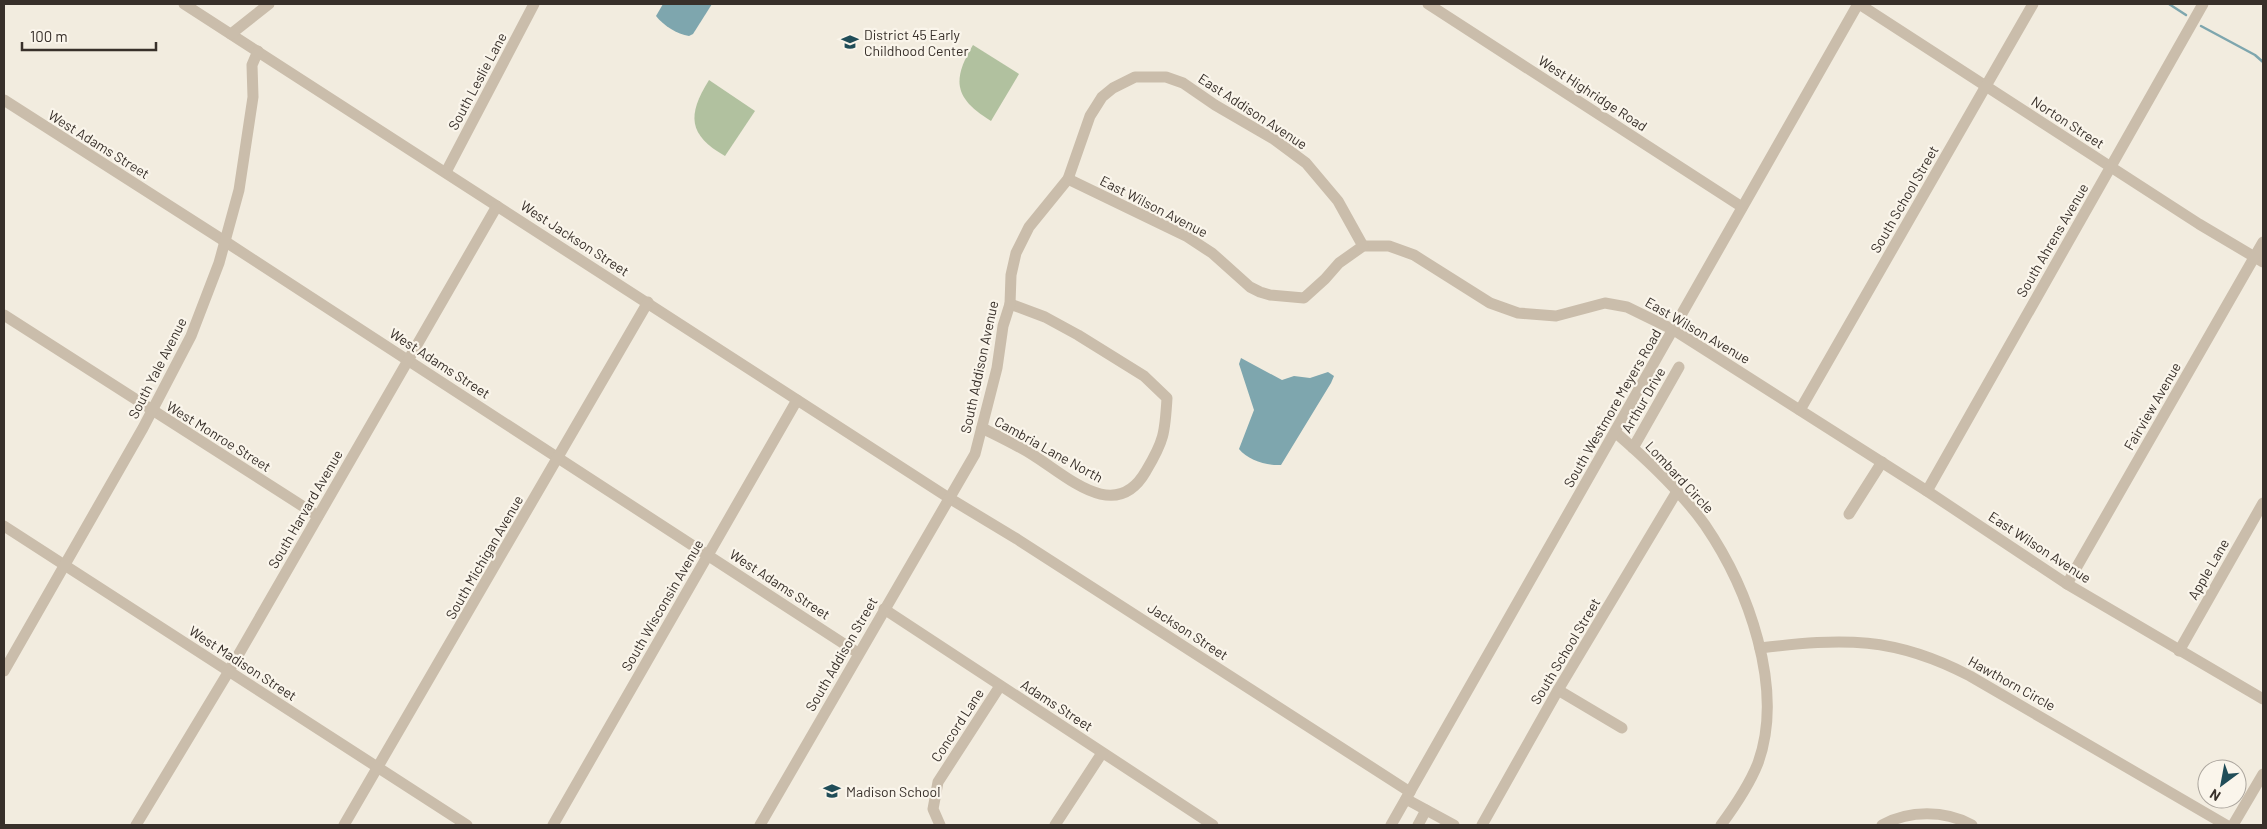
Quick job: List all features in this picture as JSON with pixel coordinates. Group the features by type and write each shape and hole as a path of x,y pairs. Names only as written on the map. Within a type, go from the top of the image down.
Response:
{"street":[{"name":"West Jackson Street","path":"184,4 949,498"},
{"path":"231,34 269,4"},
{"name":"South Leslie Lane","path":"446,172 534,4"},
{"name":"West Highridge Road","path":"1428,4 1742,207"},
{"name":"South Westmore Meyers Road","path":"1391,825 1859,4"},
{"name":"Norton Street","path":"1859,4 2110,167 2259,260"},
{"name":"South School Street","path":"1800,410 2033,4"},
{"name":"South Ahrens Avenue","path":"1927,490 2204,4"},
{"name":"South Yale Avenue","path":"4,671 152,411 192,336 226,242 239,190 253,97 252,65 258,51"},
{"name":"East Addison Avenue","path":"1116,86 1135,77 1154,76 1173,79 1184,83 1215,106 1275,140 1306,163 1326,185 1364,246"},
{"name":"South Addison Avenue","path":"949,498 975,454 997,368 1003,326 1010,304 1012,266 1022,239 1029,226 1068,179 1093,110 1102,97 1116,86"},
{"name":"West Adams Street","path":"4,100 858,653"},
{"name":"East Wilson Avenue","path":"1068,179 1186,236 1212,253 1250,287 1270,295 1304,298 1325,280 1339,263 1364,246 1389,246 1406,251 1479,297 1518,313 1556,316 1606,303 1627,307 1674,330 1927,490 2067,584 2263,699"},
{"name":"South Harvard Avenue","path":"136,825 228,671 497,206"},
{"name":"Fairview Avenue","path":"2067,584 2259,260 2263,242"},
{"name":"South Michigan Avenue","path":"344,825 648,302"},
{"name":"Cambria Lane North","path":"982,428 1020,447 1086,490 1101,495 1118,495 1132,488 1143,476 1163,440 1167,398 1144,376 1058,323 1010,304"},
{"name":"West Monroe Street","path":"4,315 318,516"},
{"name":"Arthur Drive","path":"1633,448 1679,367"},
{"name":"South Wisconsin Avenue","path":"553,825 797,400"},
{"name":"Lombard Circle","path":"1615,432 1633,448 1704,524 1729,565 1750,616 1760,648 1767,707 1762,751 1745,790 1721,825"},
{"path":"1849,514 1882,462"},
{"name":"South School Street","path":"1482,825 1558,690 1676,493"},
{"name":"South Addison Street","path":"760,825 949,498"},
{"name":"Jackson Street","path":"949,498 1017,538 1408,795"},
{"name":"Apple Lane","path":"2179,650 2263,503"},
{"name":"West Madison Street","path":"4,526 466,825"},
{"name":"Adams Street","path":"884,609 1213,825"},
{"name":"Hawthorn Circle","path":"1760,648 1812,642 1855,641 1889,645 1928,656 1970,676 2226,825"},
{"name":"Concord Lane","path":"940,825 933,809 935,788 1000,686"},
{"path":"1558,690 1622,728"},
{"path":"1055,825 1102,753"},
{"path":"2233,825 2263,774"},
{"path":"1408,795 1426,810 1454,825"},
{"path":"1418,825 1426,810"},
{"path":"1882,825 1896,817 1926,814 1946,815 1972,825"}],"green space":[{"path":"973,45 1019,74 991,121 970,105 960,88 961,69"},
{"path":"709,80 755,111 725,156 704,140 698,132 695,123 697,104"}],"water":[{"path":"663,4 712,4 693,34 689,36 671,29 656,16"},
{"path":"1241,358 1282,380 1294,376 1310,378 1328,372 1334,376 1281,465 1258,462 1239,449 1254,410 1239,364"}],"waterway":[{"path":"2169,4 2186,15"},
{"path":"2201,26 2255,55 2263,62"}],"place":[{"name":"District 45 Early Childhood Center","path":"850,42"},
{"name":"Madison School","path":"832,791"}]}
